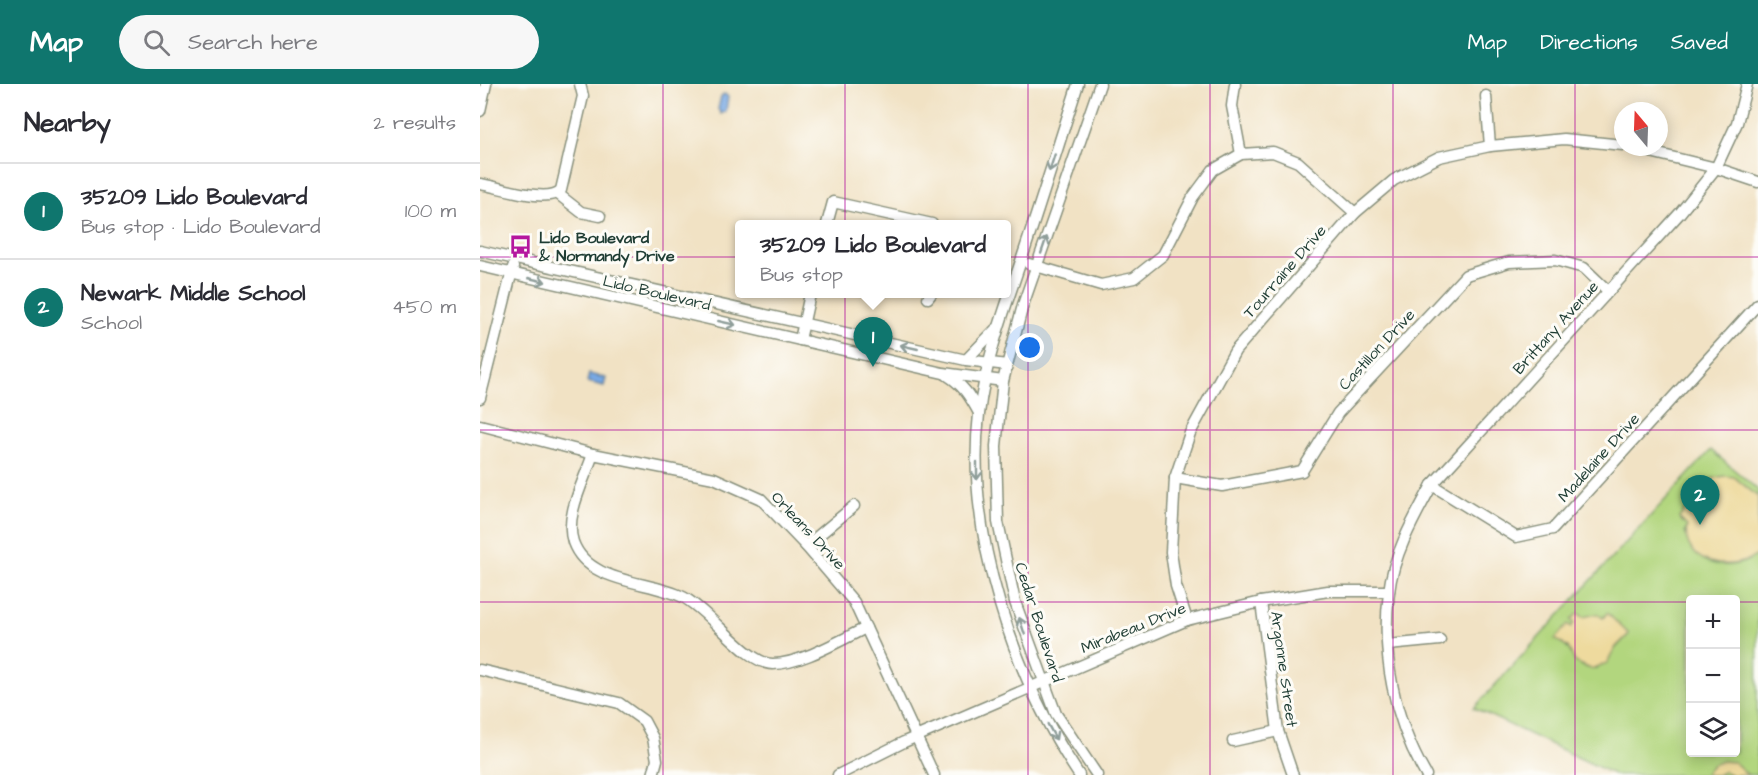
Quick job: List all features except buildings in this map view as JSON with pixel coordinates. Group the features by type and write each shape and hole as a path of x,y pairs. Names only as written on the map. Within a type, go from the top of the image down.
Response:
{"street":[{"path":"480,111 486,84"},
{"path":"480,184 544,197 558,194 561,190 583,96 580,84"},
{"name":"Cedar Boulevard","path":"1011,289 1078,84"},
{"name":"Cedar Boulevard","path":"1097,775 1070,737 1043,681 1015,602 998,522 996,446 1003,381 1007,365 1036,266 1100,84"},
{"path":"1235,84 1232,105 1241,154"},
{"name":"Brittany Avenue","path":"1425,775 1406,738 1391,687 1388,645 1389,591 1405,537 1431,485 1680,213 1716,168 1737,123 1747,84"},
{"path":"1486,96 1490,146"},
{"name":"Tourraine Drive","path":"1187,620 1176,586 1171,552 1175,478 1190,433 1235,351 1355,213 1394,180 1430,161 1490,146 1564,139 1614,144"},
{"path":"1020,262 1101,285 1134,278 1162,255 1193,197 1213,170 1241,154 1272,152 1298,162 1355,213"},
{"path":"1667,156 1716,168 1758,182"},
{"path":"558,194 581,212 600,216"},
{"path":"828,220 833,202 910,220"},
{"name":"Lido Boulevard","path":"480,251 966,360 1007,365"},
{"path":"480,398 515,258"},
{"name":"Castillon Drive","path":"1175,478 1222,486 1302,471 1338,413 1466,275 1509,262 1555,260 1584,268 1608,291"},
{"name":"Lido Boulevard","path":"480,266 944,373 1003,381"},
{"path":"800,340 809,298"},
{"name":"Cedar Boulevard","path":"1008,298 999,324 979,413 977,485 981,524 1003,610 1030,686 1053,734 1079,775"},
{"name":"Madelaine Drive","path":"1431,485 1516,537 1553,529 1758,304"},
{"path":"966,360 988,339 999,324"},
{"path":"944,373 959,383 979,413"},
{"name":"Orleans Drive","path":"480,425 593,454 714,478 761,499 806,546 854,602 934,775"},
{"path":"593,454 571,521 573,541 585,562 607,574 663,589 685,598 709,615 747,654 770,665 790,662 866,628"},
{"path":"806,546 855,506"},
{"name":"Mirabeau Drive","path":"837,775 915,737 1030,686 1187,620 1261,602 1328,591 1389,591"},
{"name":"Argonne Street","path":"1261,602 1278,731 1293,775"},
{"path":"1388,645 1440,640"},
{"path":"480,670 619,703 644,721 653,738 657,760 653,775"},
{"path":"1233,741 1278,731"}],"green space":[{"path":"1711,450 1758,490 1758,497 1733,478 1715,478 1679,518 1687,526 1685,533 1695,552 1711,563 1736,564 1758,554 1757,775 1615,775 1474,708","holes":["1583,617 1603,618 1629,634 1597,668 1584,667 1562,642 1568,625 1571,627"]}],"sand":[{"path":"1734,477 1758,497 1758,554 1736,564 1711,562 1700,557 1692,550 1687,539 1687,526 1679,518 1714,478"},
{"path":"1578,613 1583,617 1597,614 1603,618 1607,613 1629,634 1616,647 1607,663 1591,669 1575,662 1568,647 1555,639 1568,624 1571,627 1574,623 1571,620"},
{"path":"1722,761 1734,762 1748,775 1732,775 1724,771 1717,775 1704,775 1712,765"}],"water":[{"path":"725,94 728,97 726,111 721,114 718,109 721,96"},
{"path":"589,374 606,378 604,386 587,382"}],"place":[{"name":"Lido Boulevard & Normandy Drive","path":"521,246"},
{"name":"35209 Lido Boulevard","path":"873,367"},
{"name":"Newark Middle School","path":"1700,525"}]}
